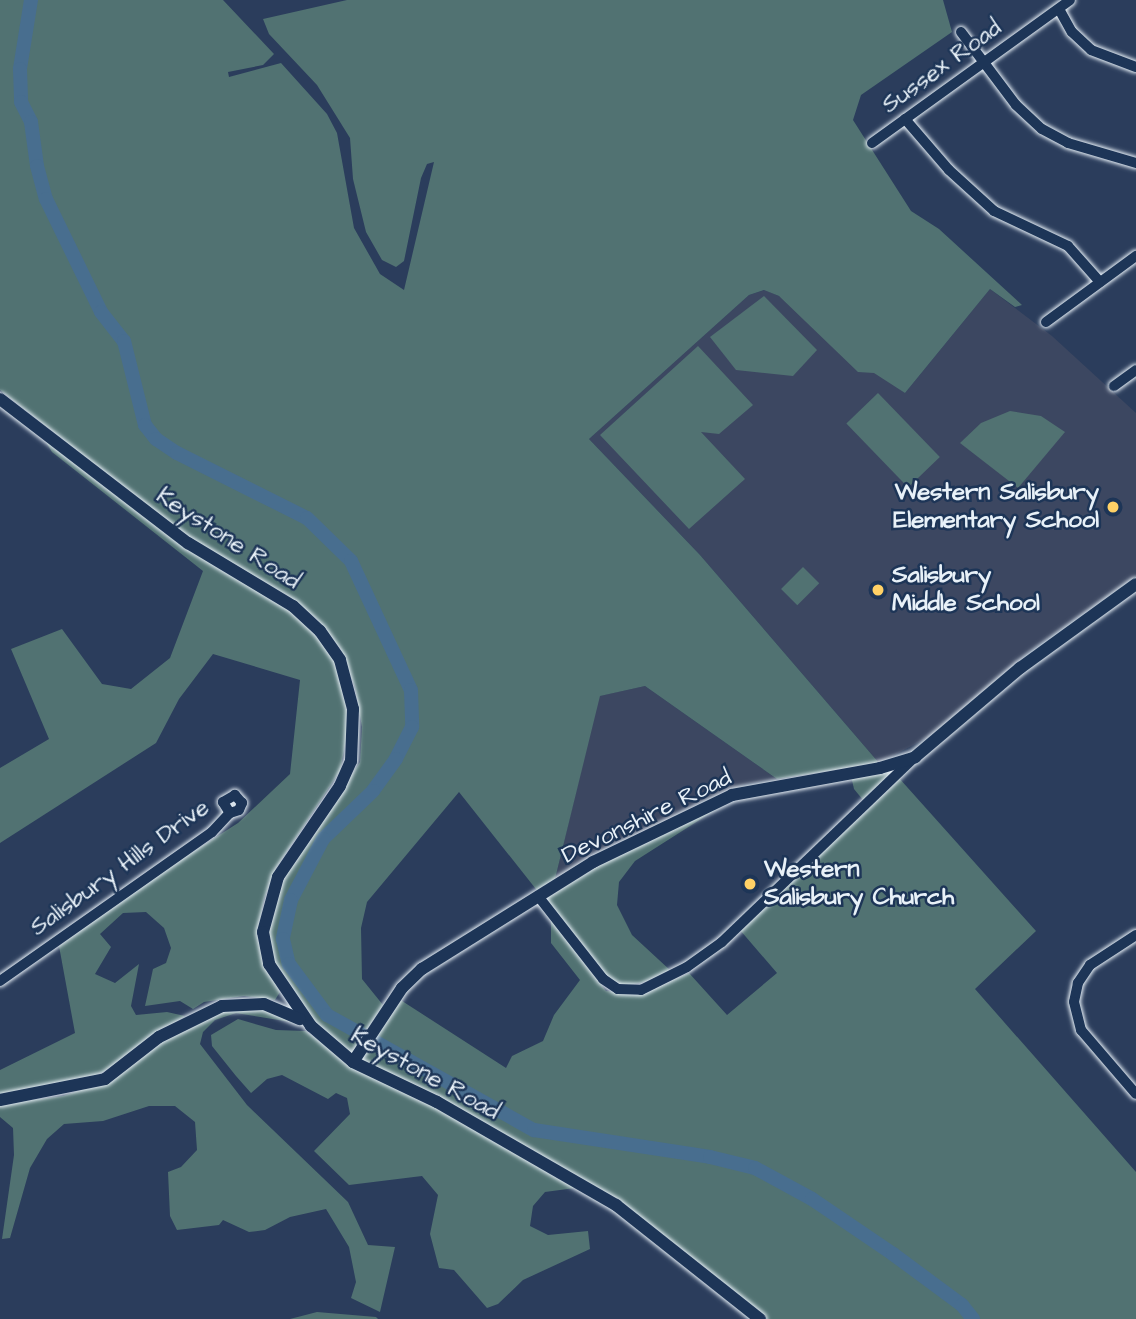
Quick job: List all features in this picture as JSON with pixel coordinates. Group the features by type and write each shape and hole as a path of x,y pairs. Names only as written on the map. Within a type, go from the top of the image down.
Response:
{"street":[{"name":"Sussex Road","path":"872,143 1070,0"},
{"path":"1059,9 1072,32 1091,50 1136,67"},
{"path":"961,32 1016,105 1042,129 1068,143 1136,163"},
{"path":"905,119 949,170 994,211 1068,246 1100,282"},
{"path":"1046,322 1136,256"},
{"path":"1114,386 1136,370"},
{"name":"Keystone Road","path":"0,399 188,543 293,606 320,631 340,660 353,709 351,761 340,786 278,877 263,932 269,964 311,1027 355,1058 616,1205 760,1319"},
{"name":"Devonshire Road","path":"355,1058 387,1009 422,969 593,862 729,796 880,768 915,757 1028,661 1133,591"},
{"path":"538,896 603,979 618,989 641,990 687,968 722,942 915,757"},
{"name":"Salisbury Hills Drive","path":"0,981 212,832 230,813"},
{"path":"1136,934 1090,965 1078,983 1074,1002 1087,1038 1136,1094"},
{"path":"0,1100 105,1079 159,1037 222,1006 264,1004 292,1013 311,1027"}],"shaded area":[{"path":"990,289 1052,336 1136,413 1136,576 1027,653 938,732 879,763 700,555 589,439 749,295 765,290 781,297 905,393"},
{"path":"645,686 777,779 745,784 701,802 554,883 599,696"}],"green space":[{"path":"0,0 223,0 274,54 263,65 228,72 229,77 281,63 327,114 337,133 354,228 380,274 404,290 434,162 427,164 421,178 404,261 396,267 382,260 366,232 353,179 350,138 317,85 269,34 263,19 347,0 943,0 952,32 861,95 853,120 911,211 939,229 1022,305 1015,307 990,289 905,393 874,373 858,372 779,296 764,290 749,295 589,439 700,555 879,763 777,779 645,686 600,696 554,883 539,893 459,792 367,902 361,928 362,979 383,1005 351,1054 318,1027 274,963 268,948 270,915 286,873 360,762 362,727 355,687 340,648 317,619 287,595 187,537 0,390"},
{"path":"764,296 817,350 793,376 736,370 710,337"},
{"path":"698,346 753,405 719,434 701,432 745,479 689,529 600,435"},
{"path":"878,393 940,457 908,488 846,424"},
{"path":"1010,411 1041,416 1065,432 1018,488 960,443 981,423"},
{"path":"43,437 296,614 328,649 340,670 349,725 340,771 276,868 264,899 257,934 263,961 280,992 275,1000 244,996 204,1002 193,1009 180,1001 145,1006 153,969 166,963 171,948 164,928 146,912 123,913 100,934 111,947 95,974 115,983 139,964 131,1006 136,1015 167,1012 185,1016 105,1071 82,1081 0,1095 0,1070 75,1033 59,946 141,885 238,823 290,774 300,680 213,654 179,699 156,743 0,843 0,768 49,739 11,649 62,629 102,684 131,689 170,658 203,571 52,452"},
{"path":"803,567 819,583 797,605 781,589"},
{"path":"889,772 893,774 863,800 854,789 851,776"},
{"path":"899,778 1036,931 975,989 1136,1172 1136,1319 765,1319 649,1225 366,1064 362,1058 399,999 506,1068 512,1056 543,1041 554,1015 580,980 551,943 551,916 606,991 639,994 689,973 727,1015 777,973 740,930"},
{"path":"723,805 635,861 619,882 617,905 632,935 671,971 645,982 622,986 611,982 548,904 549,894 593,866"},
{"path":"235,1007 277,1011 303,1024 236,1013 215,1020 203,1032 200,1044 247,1105 348,1202 368,1245 395,1247 380,1312 351,1298 356,1282 349,1247 326,1209 290,1217 265,1230 249,1232 223,1220 219,1225 177,1230 170,1216 168,1172 181,1167 197,1150 195,1122 175,1106 149,1106 103,1121 64,1124 47,1139 30,1168 10,1238 2,1239 14,1155 13,1128 0,1117 0,1104 63,1096 116,1078 150,1049 213,1012"},
{"path":"238,1019 276,1030 306,1031 354,1068 435,1106 575,1188 545,1192 533,1206 530,1226 548,1235 588,1231 590,1249 523,1280 498,1304 487,1308 454,1270 439,1268 430,1234 438,1195 422,1176 349,1185 314,1151 350,1114 347,1098 336,1093 328,1099 282,1075 267,1079 251,1093 236,1076 212,1046 211,1035"},
{"path":"317,1312 376,1317 378,1319 290,1319"}],"waterway":[{"path":"31,0 20,69 21,102 31,122 37,166 46,199 101,312 124,341 145,425 156,439 177,453 307,518 351,561 411,690 412,727 396,759 373,791 323,839 291,900 283,939 289,964 327,1015 534,1130 710,1157 755,1168 812,1199 893,1254 962,1305 973,1319"}],"place":[{"name":"Western Salisbury Elementary School","path":"1113,507"},
{"name":"Salisbury Middle School","path":"878,590"},
{"name":"Western Salisbury Church","path":"750,884"}]}
